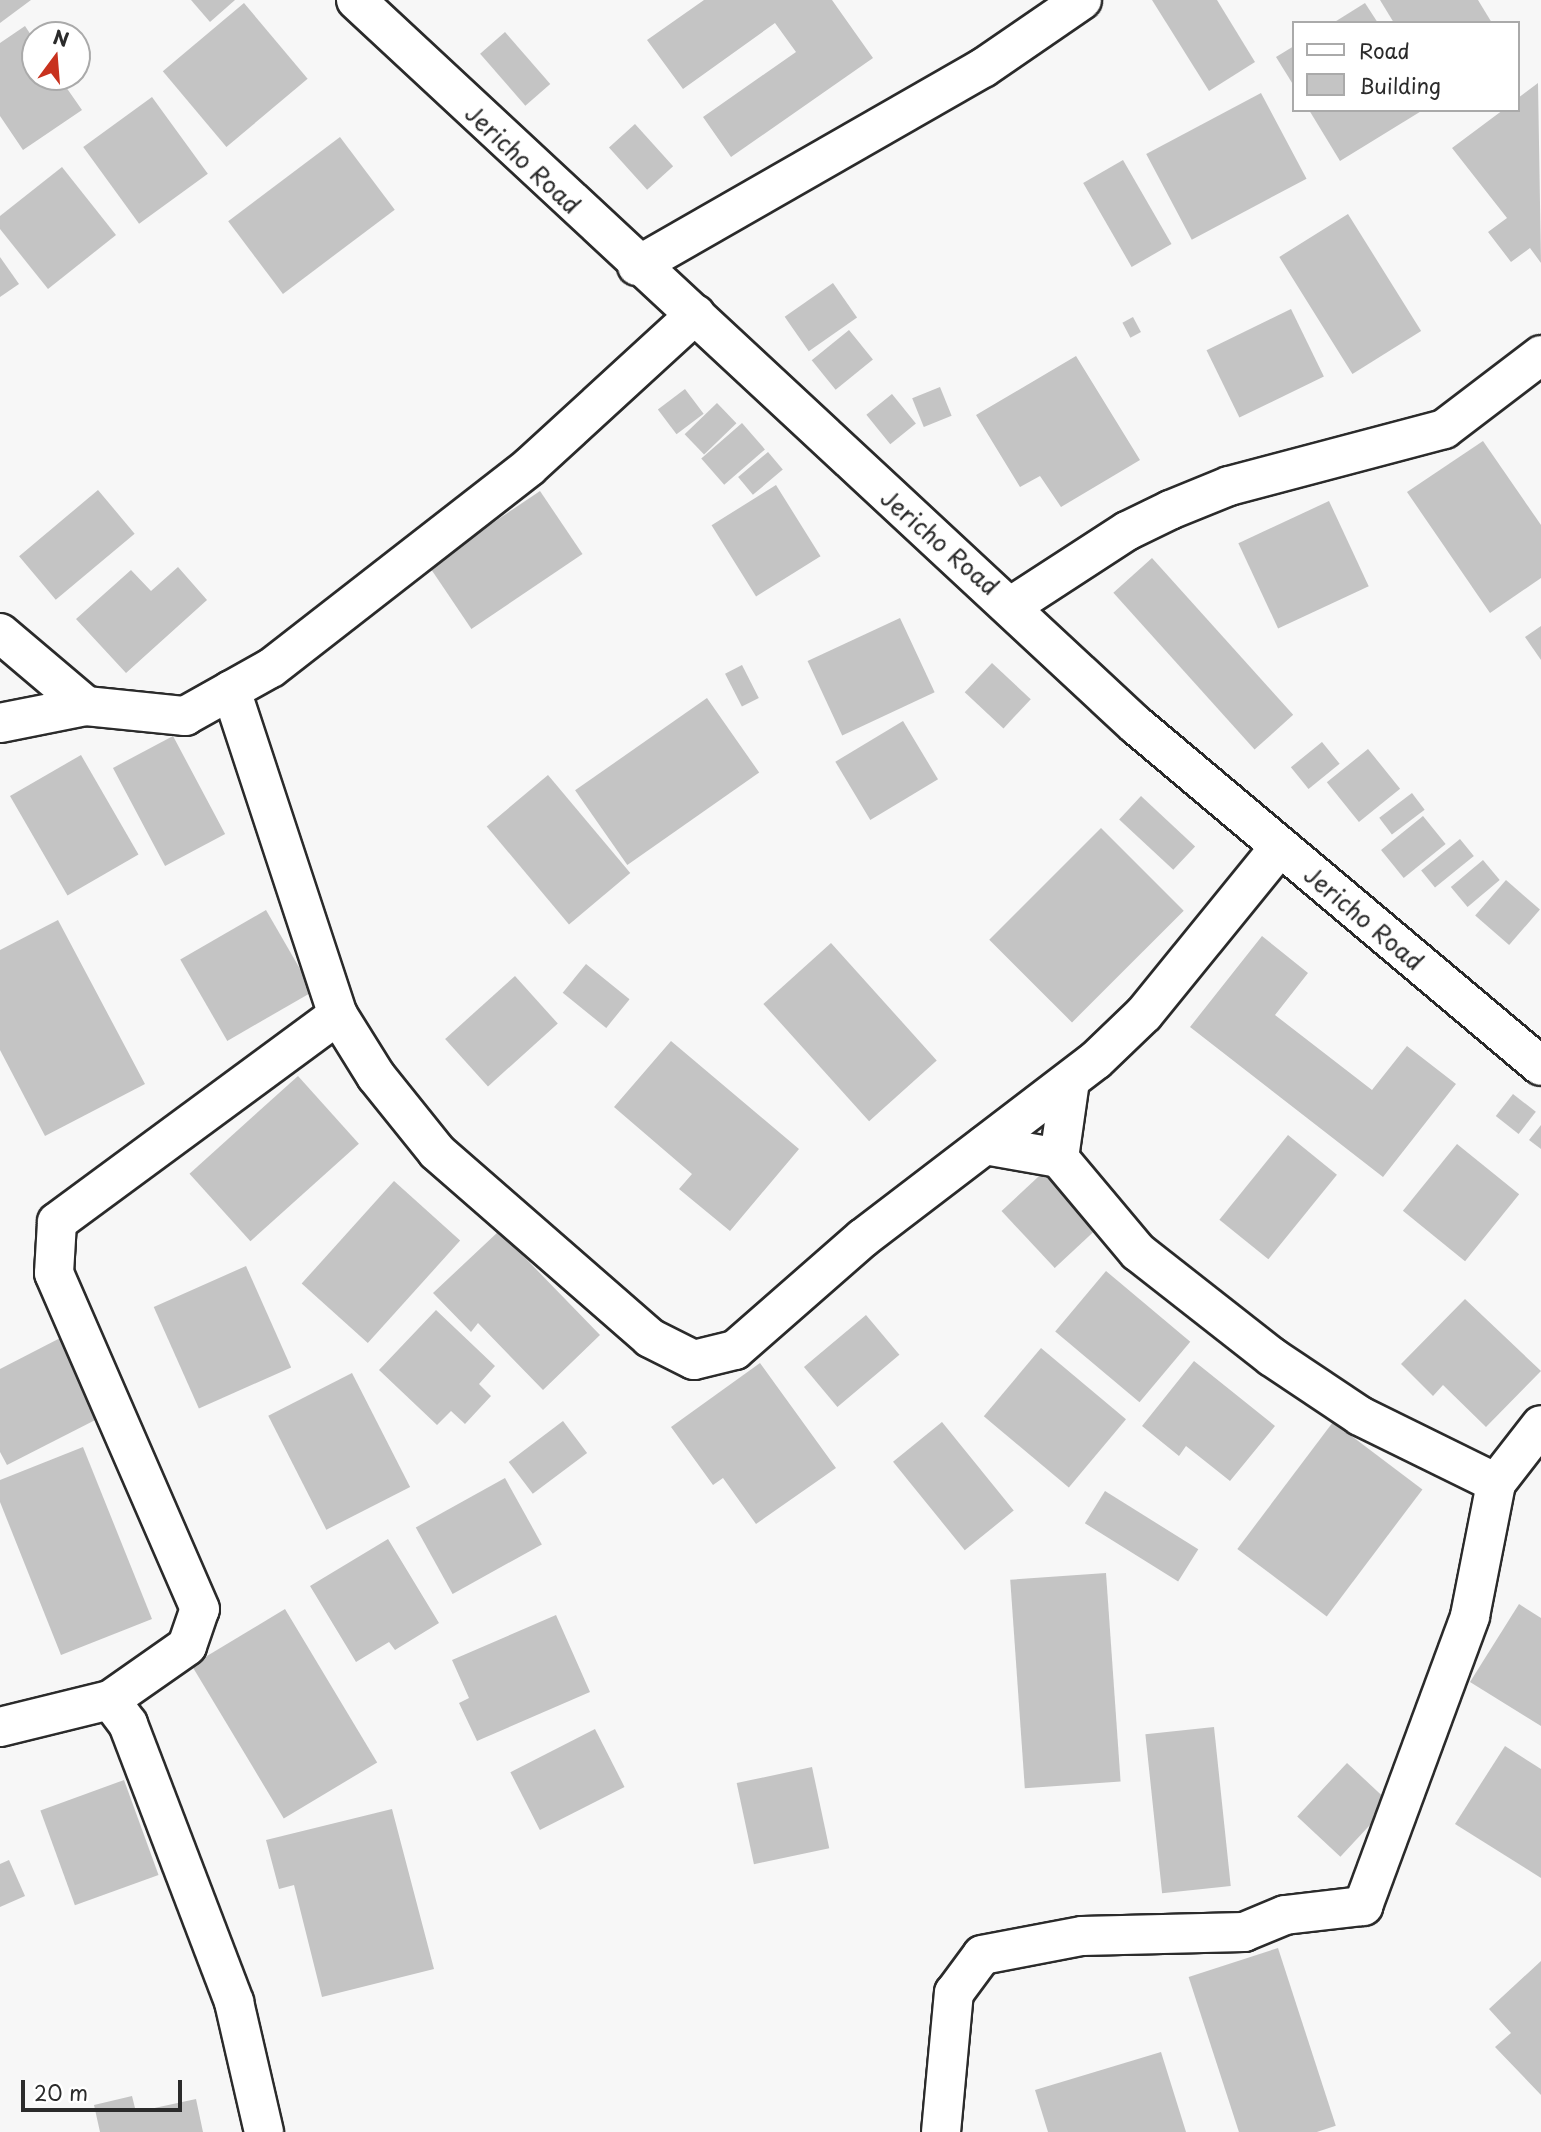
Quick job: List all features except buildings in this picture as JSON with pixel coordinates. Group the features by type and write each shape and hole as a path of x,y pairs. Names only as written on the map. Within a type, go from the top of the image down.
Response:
{"street":[{"name":"Jericho Road","path":"356,0 637,266 696,314 864,477 1013,605 1136,725 1541,1066"},
{"path":"637,266 983,68 1082,0"},
{"path":"0,723 86,706 170,718 271,668 528,467 696,314"},
{"path":"1013,605 1127,531 1170,510 1229,486 1444,429 1541,355"},
{"path":"0,633 86,706"},
{"path":"231,690 338,1015 437,1152 650,1338 694,1360 735,1350 863,1238 1070,1081 1144,1014 1279,848"},
{"path":"0,1727 110,1700 187,1646 198,1629 200,1609 54,1273 57,1222 338,1015"},
{"path":"1059,1158 1070,1081"},
{"path":"985,1145 1059,1158 1138,1252 1272,1357 1360,1416 1496,1483"},
{"path":"940,2132 954,1993 982,1955 1082,1936 1244,1932 1285,1915 1363,1906 1470,1616 1496,1483 1541,1425"},
{"path":"110,1700 128,1724 234,2002 264,2132"}]}
